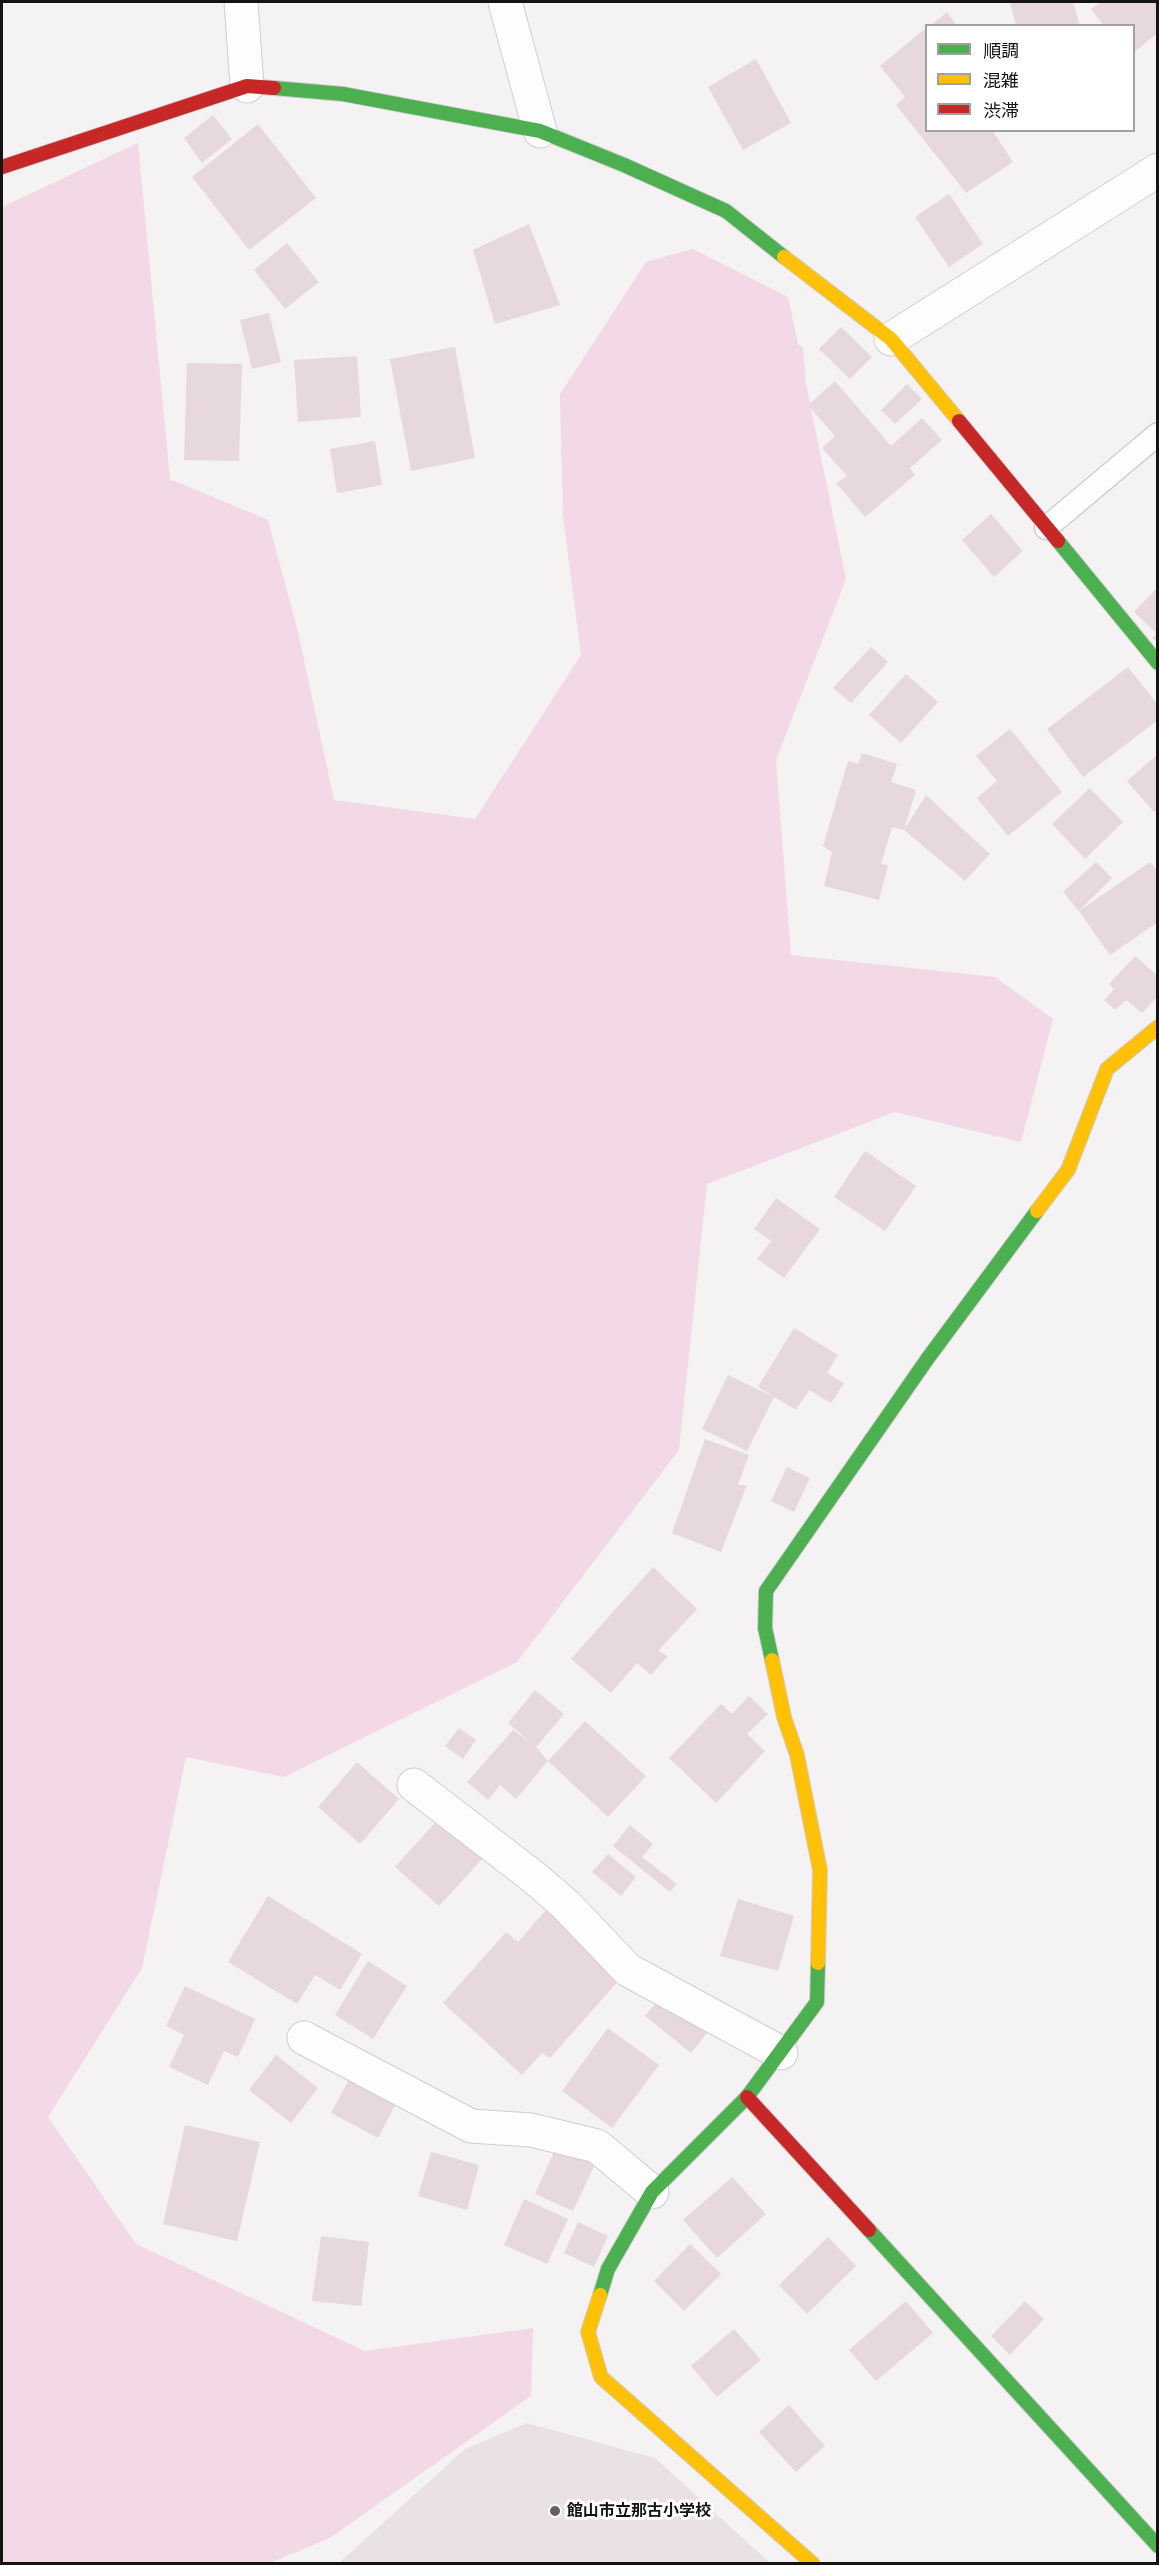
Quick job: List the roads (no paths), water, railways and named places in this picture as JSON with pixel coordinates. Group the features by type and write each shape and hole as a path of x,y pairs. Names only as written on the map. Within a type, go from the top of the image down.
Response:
{"street":[{"path":"241,2 247,86"},
{"path":"505,2 540,130"},
{"path":"2,167 247,86 343,94 540,130 624,165 726,211 825,291 891,339 1158,663"},
{"path":"891,339 1158,170"},
{"path":"813,2564 601,2377 588,2332 608,2269 652,2192 747,2097 782,2053 817,2002 820,1870 798,1755 784,1717 765,1628 766,1591 928,1358 1068,1170 1107,1069 1158,1027"},
{"path":"414,1785 536,1879 566,1905 628,1970 782,2053"},
{"path":"304,2038 471,2126 531,2130 597,2146 652,2192"},
{"path":"747,2097 1158,2546"}],"lane":[{"path":"1046,528 1158,434"}],"place":[{"name":"館山市立那古小学校","path":"555,2511"}]}
